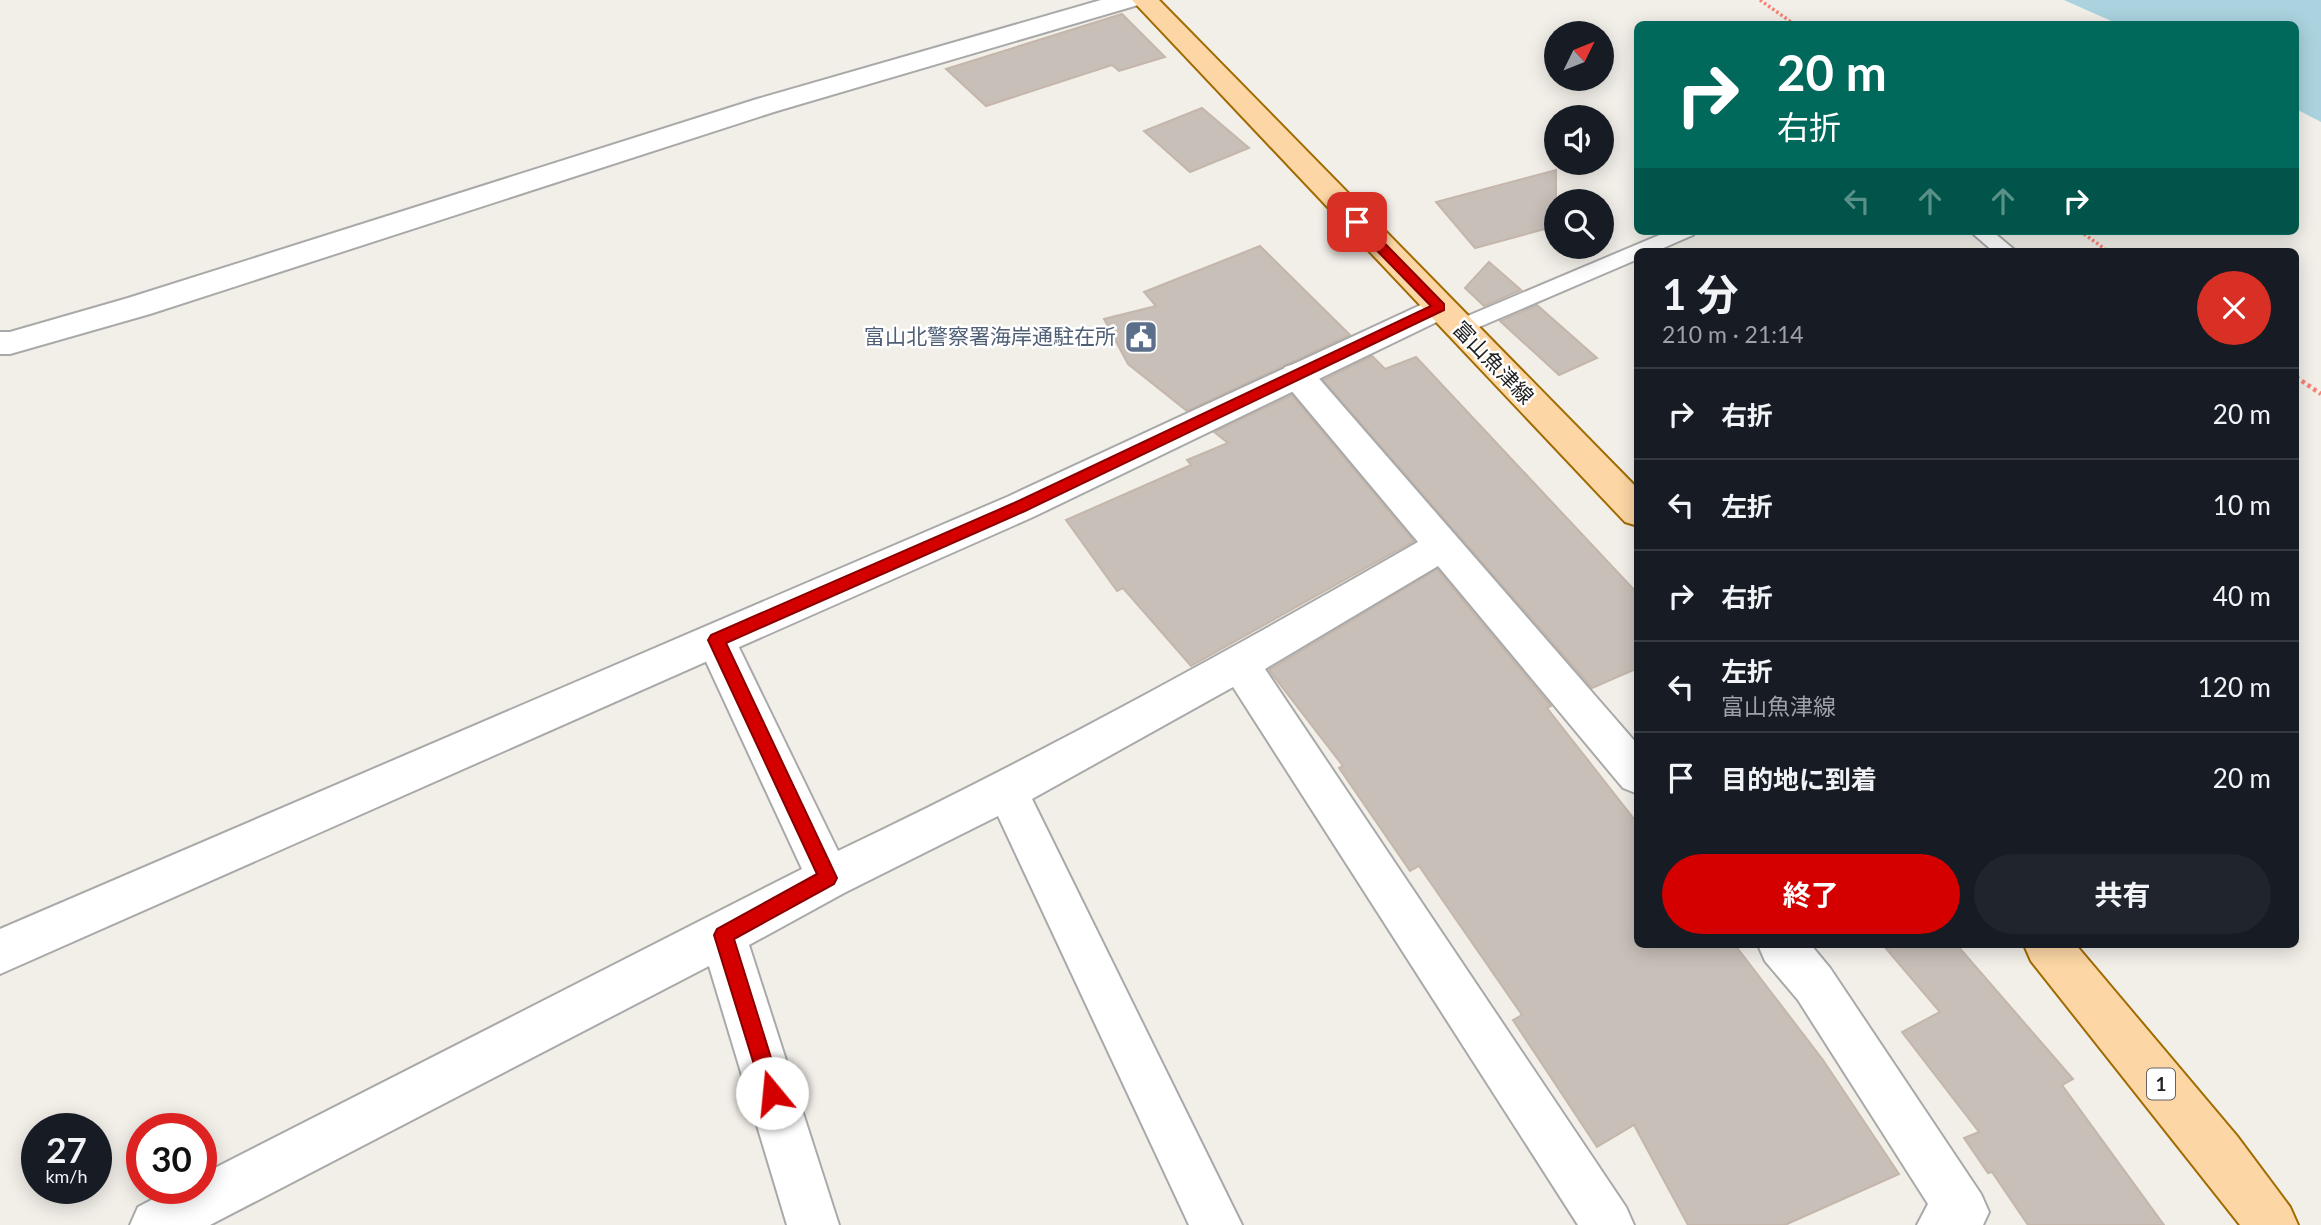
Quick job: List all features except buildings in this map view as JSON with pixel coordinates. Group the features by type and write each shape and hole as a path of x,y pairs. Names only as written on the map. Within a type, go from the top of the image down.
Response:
{"main road":[{"name":"富山魚津線","path":"1145,0 1634,508"},
{"name":"1","path":"2049,948 2219,1154 2272,1225"}],"street":[{"path":"0,343 10,343 139,306 767,105 1129,0"},
{"path":"0,952 1020,507 1297,375 1449,318"},
{"path":"1297,375 1634,770"},
{"path":"156,1225 723,935 828,878 1007,791 1240,664 1443,545"},
{"path":"716,640 828,878"},
{"path":"1240,664 1608,1225"},
{"path":"1007,791 1216,1225"},
{"path":"723,935 813,1225"},
{"path":"1784,948 1814,984 1959,1221"}],"lane":[{"path":"1640,248 1675,235"},
{"path":"1985,235 2002,248"},
{"path":"1449,318 1634,250"}],"path":[{"path":"1760,0 1790,21"},
{"path":"2086,235 2103,248"},
{"path":"2299,379 2321,394"}],"water":[{"path":"2064,0 2321,0 2321,122 2299,111 2299,21 2111,21"}],"place":[{"name":"富山北警察署海岸通駐在所","path":"1141,337"}],"route":[{"path":"772,1093 723,935 828,878 716,640 1020,507 1440,307 1357,222"}]}
